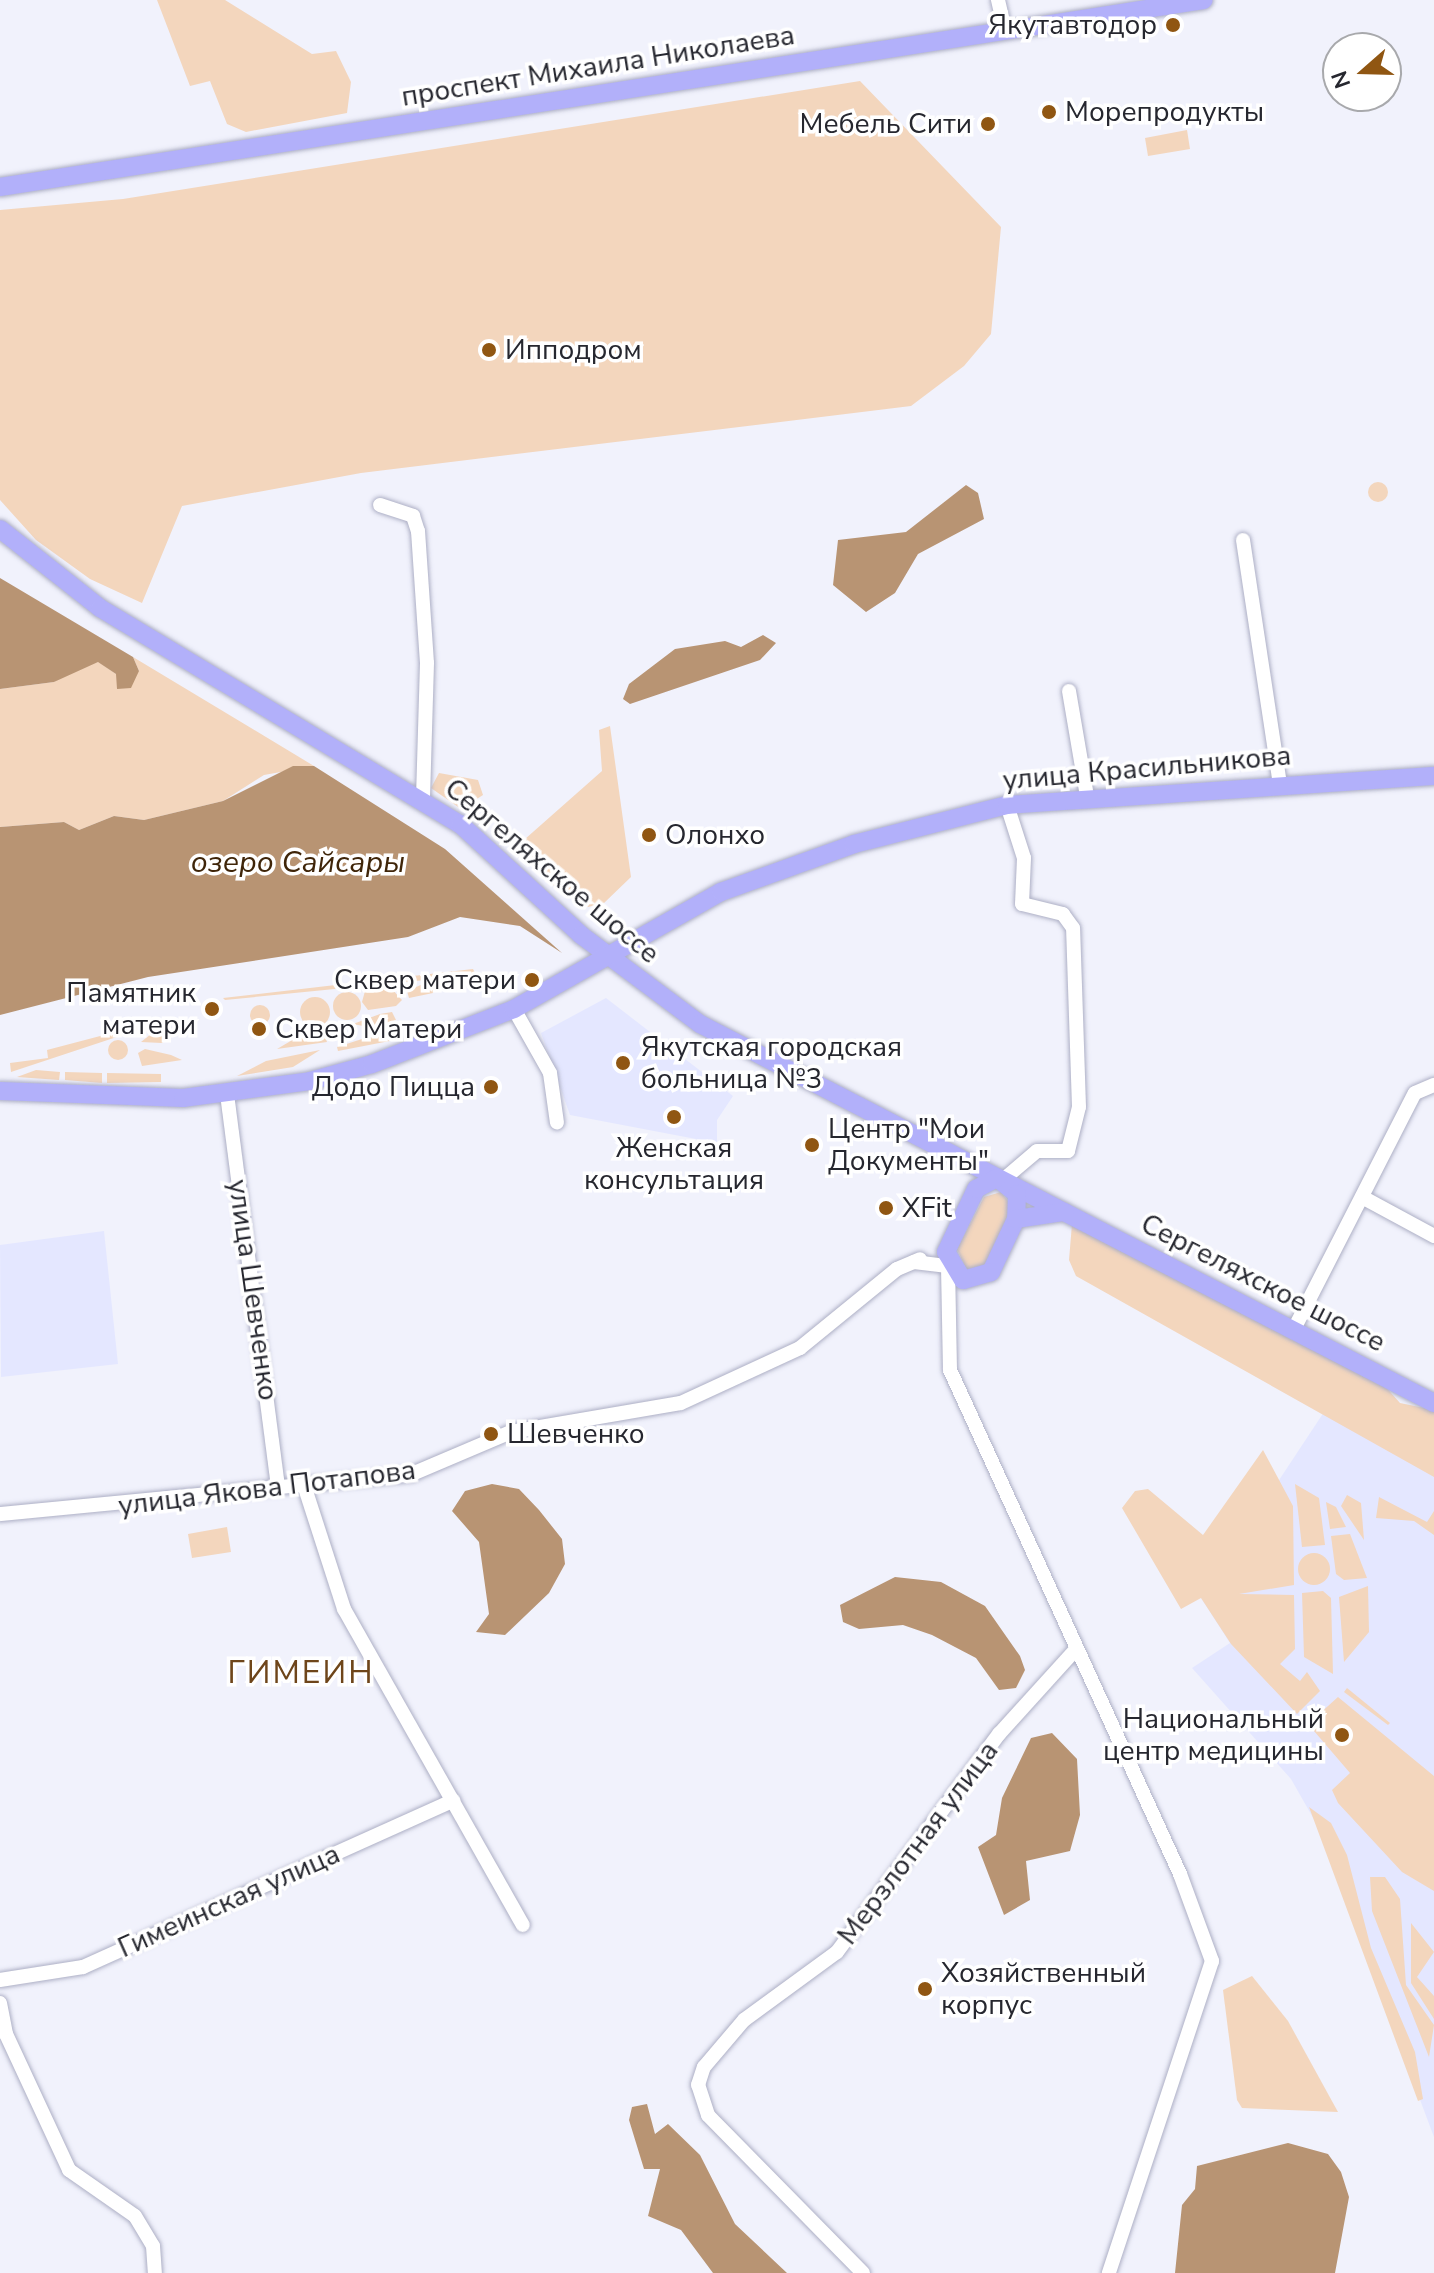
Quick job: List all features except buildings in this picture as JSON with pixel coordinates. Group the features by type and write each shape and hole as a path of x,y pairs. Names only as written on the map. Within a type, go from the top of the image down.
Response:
{"main road":[{"name":"проспект Михаила Николаева","path":"0,187 1204,0"},
{"name":"Сергеляхское шоссе","path":"0,529 100,608 423,800 495,852 606,956 700,1024 1434,1403"},
{"name":"улица Красильникова","path":"0,1091 134,1100 227,1094 372,1064 514,1009 721,892 810,858 1007,805 1087,796 1434,776"},
{"path":"956,1155 976,1189"},
{"path":"1004,1179 1017,1194 1016,1219 991,1272 963,1280 947,1259 976,1189 1004,1179"},
{"path":"1016,1219 1066,1212"}],"street":[{"path":"998,0 1005,31"},
{"path":"380,505 413,516 418,531 427,663 423,800"},
{"path":"1243,540 1280,784"},
{"path":"1069,691 1087,796"},
{"path":"1004,1179 1037,1151 1068,1151 1079,1107 1073,928 1063,914 1022,904 1024,858 1007,805"},
{"path":"514,1009 550,1073 557,1123"},
{"path":"1293,1331 1415,1093 1434,1085"},
{"name":"улица Шевченко","path":"227,1094 278,1487"},
{"path":"1362,1197 1434,1236"},
{"path":"947,1259 950,1301 944,1343 950,1370 1212,1961 1109,2273"},
{"name":"улица Якова Потапова","path":"0,1514 412,1474 511,1432 688,1400 800,1348 914,1262 947,1259"},
{"path":"950,1301 963,1280"},
{"path":"304,1485 344,1609 523,1925"},
{"name":"Мерзлотная улица","path":"863,2273 708,2115 698,2085 704,2067 744,2020 846,1942 1006,1724 1076,1649"},
{"name":"Гимеинская улица","path":"0,1980 83,1967 453,1801"},
{"path":"0,2003 11,2046 69,2170 116,2197 153,2246 155,2273"}],"shaded area":[{"path":"157,0 225,0 312,54 336,51 351,82 347,113 246,132 227,124 210,81 190,86"},
{"name":"Ипподром","path":"860,81 1001,227 991,334 964,366 911,406 361,473 182,506 142,603 90,579 36,540 0,500 0,210 123,199"},
{"path":"1187,130 1190,149 1148,156 1145,138"},
{"path":"1378,482 1385,485 1388,492 1385,499 1378,502 1371,499 1368,492 1371,485"},
{"path":"133,657 314,766 264,775 223,801 144,820 114,816 79,830 64,822 0,827 0,689 54,682 84,663 99,662 116,674 139,671"},
{"path":"610,726 631,877 604,903 588,907 560,892 516,847 602,771 599,730"},
{"path":"439,773 478,780 483,795 461,809 431,788"},
{"path":"473,969 476,975 223,998"},
{"path":"423,984 436,985 433,993 409,998 407,991"},
{"path":"390,987 402,1000 396,1006 368,1010 362,1002 365,991"},
{"path":"347,992 357,996 361,1006 357,1016 347,1020 337,1016 333,1006 337,996"},
{"path":"315,997 326,1001 330,1012 326,1023 315,1027 304,1023 300,1012 304,1001"},
{"name":"Якутская городская больница №3","path":"606,998 733,1096 717,1120 717,1143 570,1115 541,1033"},
{"path":"260,1005 267,1008 270,1015 267,1022 260,1025 253,1022 250,1015 253,1008"},
{"path":"392,1012 396,1020 373,1028 353,1024"},
{"path":"161,1020 11,1072 10,1063 48,1058 47,1050"},
{"path":"180,1027 162,1043 141,1042 151,1034"},
{"path":"387,1031 400,1039 338,1051 337,1047"},
{"path":"306,1032 324,1034 327,1042 277,1049"},
{"path":"118,1040 125,1043 128,1050 125,1057 118,1060 111,1057 108,1050 111,1043"},
{"path":"145,1049 182,1060 142,1066 138,1053"},
{"path":"320,1050 293,1067 237,1076 266,1061"},
{"path":"36,1070 60,1072 59,1080 17,1077"},
{"path":"65,1072 102,1073 102,1083 65,1080"},
{"path":"107,1073 161,1074 161,1082 107,1083"},
{"path":"1001,1192 1013,1208 985,1268 968,1273 957,1249 984,1197"},
{"path":"1072,1224 1383,1384 1400,1403 1434,1410 1434,1477 1076,1276 1069,1260"},
{"path":"104,1231 118,1364 1,1377 0,1245"},
{"name":"Национальный центр медицины","path":"1324,1412 1434,1470 1434,2137 1316,1823 1291,1779 1192,1668 1230,1643 1201,1598"},
{"path":"1263,1450 1293,1506 1294,1585 1239,1594 1294,1595 1295,1649 1280,1664 1300,1681 1307,1672 1320,1691 1297,1714 1231,1644 1201,1598 1181,1609 1122,1508 1135,1491 1148,1489 1203,1535"},
{"path":"1295,1484 1319,1498 1325,1545 1302,1547"},
{"path":"1347,1495 1361,1503 1364,1540 1341,1506"},
{"path":"1379,1497 1427,1522 1434,1511 1434,1535 1414,1521 1376,1518"},
{"path":"1326,1502 1336,1507 1346,1527 1330,1529"},
{"path":"227,1527 231,1552 192,1558 188,1534"},
{"path":"1350,1534 1367,1578 1344,1580 1336,1574 1331,1536"},
{"path":"1314,1553 1325,1558 1330,1569 1325,1580 1314,1585 1303,1580 1298,1569 1303,1558"},
{"path":"1368,1586 1369,1632 1344,1662 1339,1597"},
{"path":"1323,1591 1331,1598 1333,1674 1304,1657 1302,1593"},
{"path":"1347,1688 1390,1723 1388,1725 1344,1692"},
{"path":"1338,1697 1434,1776 1434,1891 1402,1872 1338,1803 1332,1790 1350,1773 1308,1724"},
{"path":"1309,1807 1331,1823 1347,1855 1371,1948 1415,2052 1423,2099 1418,2101"},
{"path":"1370,1877 1385,1877 1400,1899 1406,1985 1434,2025 1429,2057 1372,1911"},
{"path":"1411,1923 1434,1952 1417,1977 1434,1996 1434,2019 1411,1983"},
{"path":"1252,1976 1288,2021 1338,2112 1242,2108 1237,2100 1223,1990"}],"water":[{"path":"966,485 978,493 984,519 918,554 895,593 866,612 833,585 838,540 906,532"},
{"path":"0,578 133,657 139,671 131,688 117,689 116,674 98,662 54,682 0,689"},
{"path":"763,635 776,643 760,660 630,704 623,699 629,684 675,649 725,641 741,647"},
{"name":"озеро Сайсары","path":"293,766 314,766 445,849 562,953 520,926 460,917 408,937 148,977 0,1015 0,827 64,822 79,830 114,816 144,820 223,801"},
{"path":"492,1484 519,1489 539,1510 562,1539 565,1564 549,1593 505,1635 476,1632 489,1614 479,1542 452,1511 465,1491"},
{"path":"895,1577 941,1582 985,1606 1020,1656 1025,1670 1016,1688 999,1690 976,1658 932,1635 903,1625 859,1629 843,1622 840,1605"},
{"path":"1052,1733 1077,1759 1080,1815 1070,1851 1026,1861 1030,1900 1004,1915 978,1847 996,1835 1002,1798 1031,1738"},
{"path":"647,2104 655,2134 668,2124 700,2155 735,2224 787,2273 713,2273 681,2230 648,2216 660,2169 644,2169 629,2120 632,2107"},
{"path":"1288,2143 1328,2154 1341,2172 1349,2197 1335,2273 1175,2273 1182,2205 1195,2189 1197,2166"}],"place":[{"name":"Якутавтодор","path":"1173,25"},
{"name":"Морепродукты","path":"1049,112"},
{"name":"Мебель Сити","path":"988,124"},
{"name":"Ипподром","path":"489,350"},
{"name":"Олонхо","path":"649,835"},
{"name":"Сквер матери","path":"532,980"},
{"name":"Памятник матери","path":"212,1009"},
{"name":"Сквер Матери","path":"259,1029"},
{"name":"Якутская городская больница №3","path":"623,1063"},
{"name":"Додо Пицца","path":"491,1087"},
{"name":"Женская консультация","path":"674,1117"},
{"name":"Центр \"Мои Документы\"","path":"812,1145"},
{"name":"XFit","path":"886,1208"},
{"name":"Шевченко","path":"491,1434"},
{"name":"Национальный центр медицины","path":"1342,1735"},
{"name":"Хозяйственный корпус","path":"925,1989"}],"district":[{"name":"ГИМЕИН","path":"301,1673"}]}
